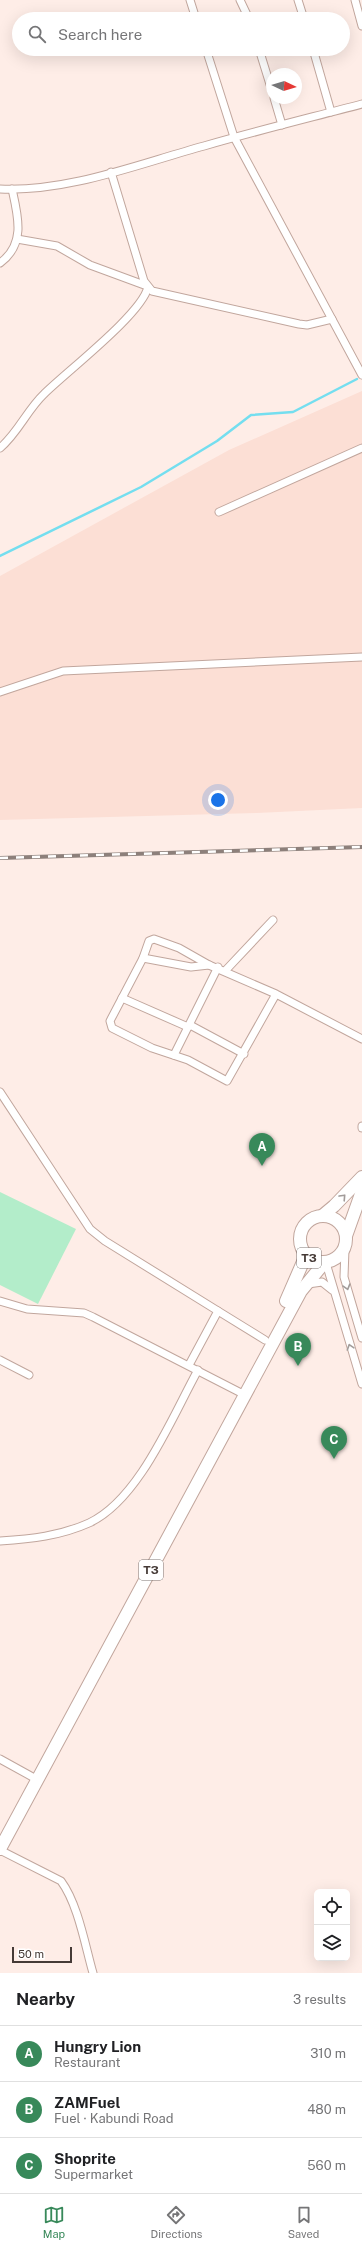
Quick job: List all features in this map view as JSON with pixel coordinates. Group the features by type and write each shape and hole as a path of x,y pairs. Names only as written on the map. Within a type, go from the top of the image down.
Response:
{"highway":[{"name":"T3","path":"325,1263 314,1261 306,1254 302,1248 300,1234 308,1222 322,1216 334,1206 362,1177"},
{"path":"345,1248 346,1236 362,1191"},
{"path":"322,1216 330,1217 338,1221 346,1236"},
{"name":"T3","path":"0,1849 34,1778 241,1393 306,1285 325,1263 339,1256 345,1248"},
{"name":"T3","path":"241,1393 265,1340 294,1287 306,1254"},
{"name":"T3","path":"0,1832 34,1778"}],"street":[{"path":"190,0 194,12"},
{"path":"240,0 246,12"},
{"path":"298,0 302,12"},
{"path":"355,0 362,26"},
{"path":"208,56 234,137 362,375"},
{"path":"261,56 266,72"},
{"path":"315,56 331,112"},
{"path":"276,104 282,125"},
{"path":"0,189 73,183 234,137 362,104"},
{"path":"0,448 44,394 122,323 143,298 147,287 127,230 111,172"},
{"path":"0,263 12,251 17,239 18,217 12,189"},
{"path":"17,239 57,246 90,265 147,287 161,295 299,324 307,325 332,319"},
{"path":"219,512 362,448"},
{"path":"0,692 63,671 362,657"},
{"path":"225,971 273,920"},
{"path":"276,994 244,1054 227,1081 188,1060 174,1054 152,1048 112,1028 110,1020 143,958 149,941 154,939 184,950 209,965 276,994 362,1039"},
{"path":"143,958 191,967 209,965"},
{"path":"174,1054 218,968"},
{"path":"122,998 189,1026 244,1054"},
{"path":"0,1092 90,1228 105,1241 265,1340"},
{"path":"345,1248 344,1277 362,1338"},
{"path":"325,1263 361,1380"},
{"path":"306,1285 314,1282 322,1282 333,1292"},
{"path":"0,1301 27,1309 89,1315 241,1393"},
{"path":"189,1365 218,1311"},
{"path":"0,1360 29,1375"},
{"path":"0,1541 34,1539 65,1532 90,1522 113,1507 133,1486 147,1464 198,1370"},
{"path":"0,1759 34,1778"},
{"path":"0,1849 61,1881 66,1887 93,1973"}],"shaded area":[{"path":"362,391 362,808 257,813 0,820 0,576 229,450"}],"green space":[{"path":"0,1192 76,1229 38,1304 0,1285"}],"waterway":[{"path":"0,556 141,487 217,441 251,415 293,412 357,379"}],"railway":[{"path":"0,858 362,847"}],"place":[{"name":"Hungry Lion","path":"262,1166"},
{"name":"ZAMFuel","path":"298,1366"},
{"name":"Shoprite","path":"334,1459"}]}
